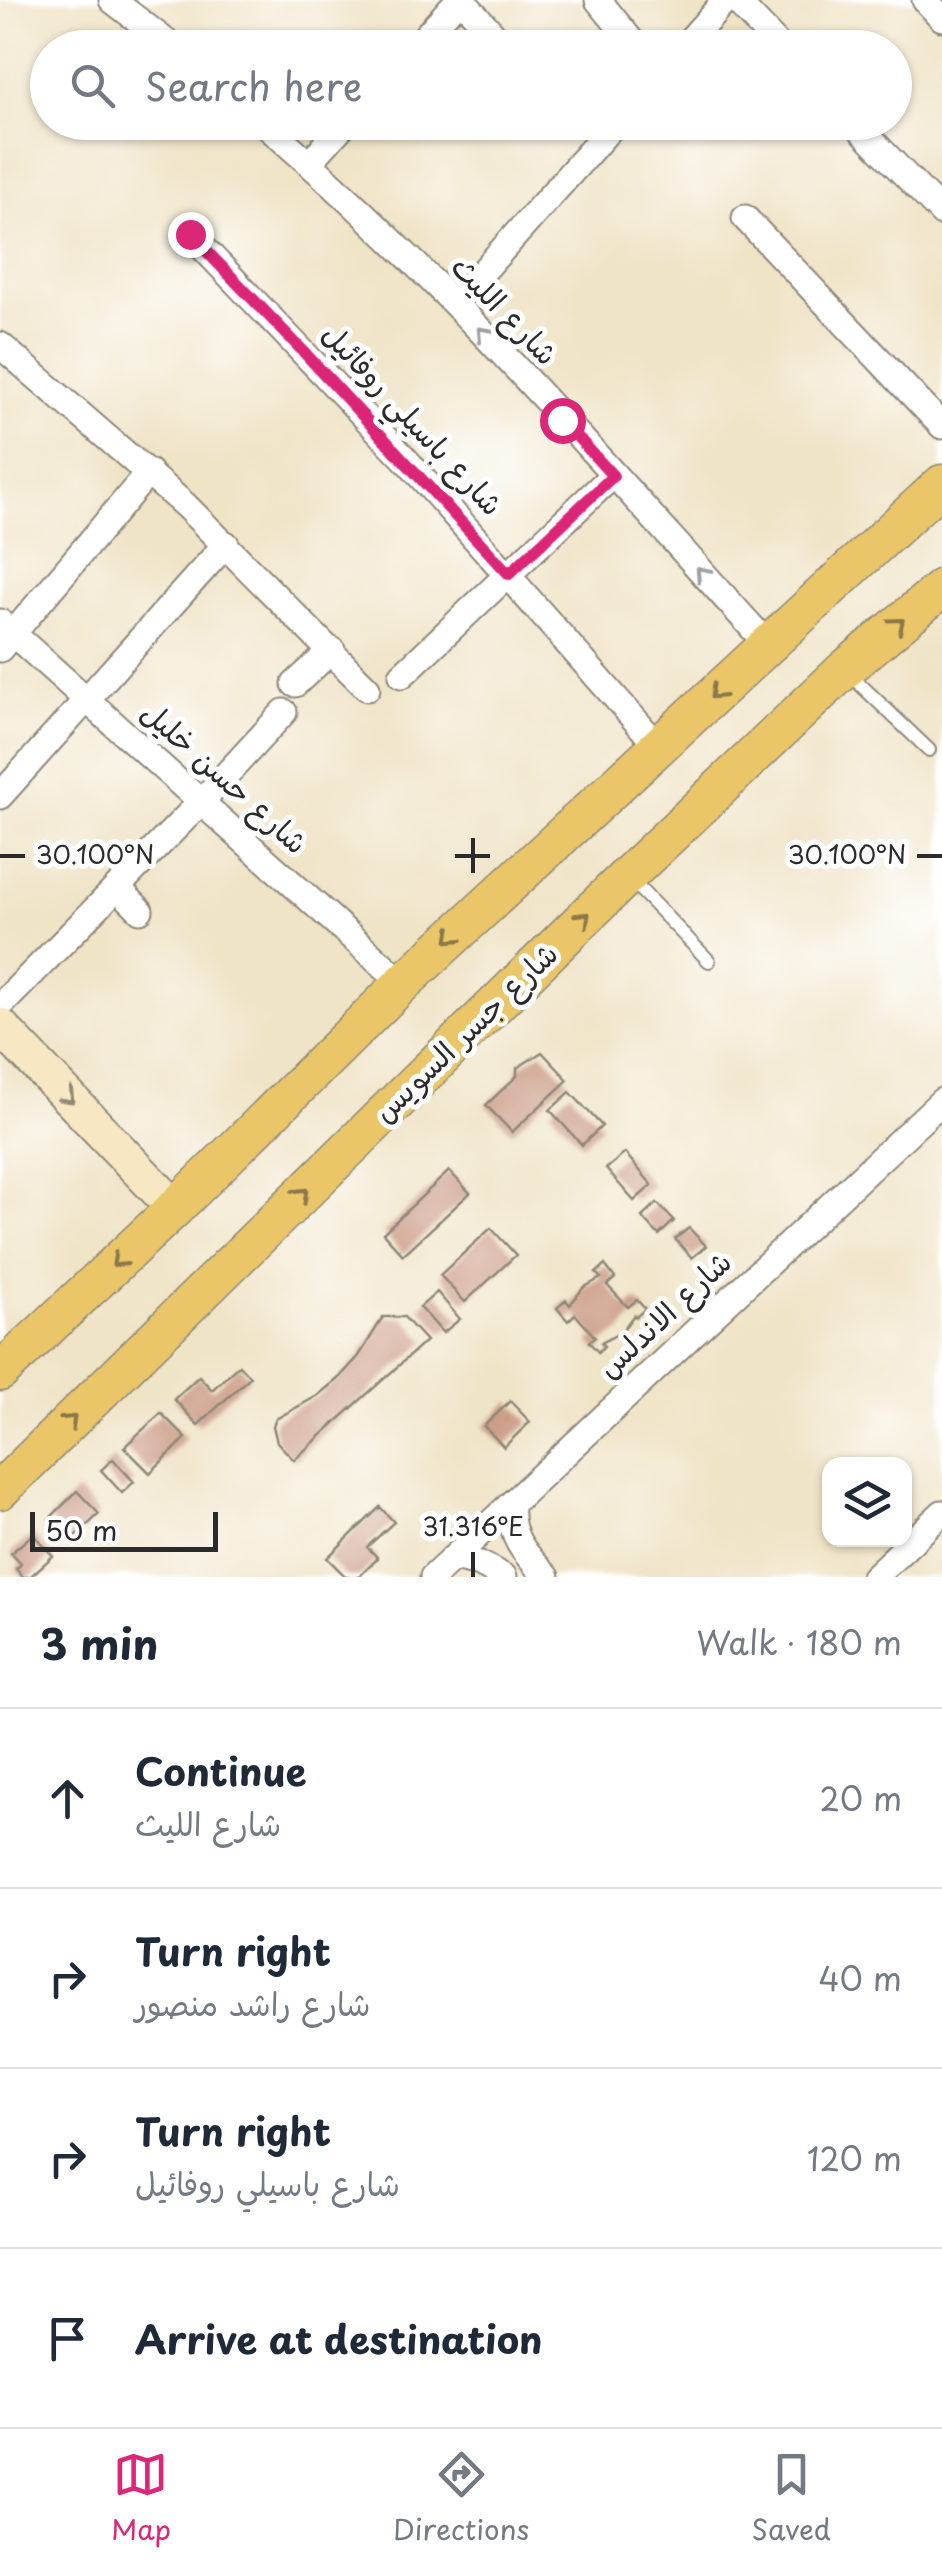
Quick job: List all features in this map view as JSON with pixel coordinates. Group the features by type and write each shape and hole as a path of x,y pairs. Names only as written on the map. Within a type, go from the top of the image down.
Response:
{"main road":[{"path":"0,1372 175,1208 403,983 942,484"},
{"name":"شارع جسر السويس","path":"0,1490 627,876 844,670 942,588"},
{"path":"0,1026 175,1208"}],"street":[{"path":"112,0 151,30"},
{"path":"431,30 460,0 489,30"},
{"path":"598,0 622,30"},
{"path":"699,30 726,0"},
{"path":"735,0 764,30"},
{"path":"926,0 942,18"},
{"name":"شارع الليث","path":"283,140 455,304 768,646"},
{"path":"310,163 330,140"},
{"path":"455,304 600,140"},
{"path":"871,140 942,214"},
{"path":"745,218 942,426"},
{"name":"شارع باسيلي روفائيل","path":"190,234 394,447 658,746"},
{"path":"0,345 226,544 367,688"},
{"path":"4,635 148,472"},
{"path":"402,675 613,476"},
{"path":"0,796 226,544"},
{"name":"شارع حسن خليل","path":"4,635 87,698 403,983"},
{"path":"295,684 332,650"},
{"path":"0,1006 202,802 284,712"},
{"path":"117,887 140,910"},
{"name":"شارع الاندلس","path":"432,1577 942,1100"},
{"path":"511,1504 516,1539 547,1577"},
{"path":"874,1577 942,1513"},
{"path":"453,1558 480,1564 504,1577"}],"lane":[{"path":"844,670 930,750"},
{"path":"627,876 709,961"}],"building":[{"path":"542,1052 568,1080 512,1132 486,1105 517,1076 517,1068"},
{"path":"570,1092 602,1126 582,1145 550,1110"},
{"path":"625,1153 652,1185 634,1201 606,1169"},
{"path":"449,1171 470,1193 403,1255 383,1233"},
{"path":"657,1203 674,1221 659,1235 642,1217"},
{"path":"491,1228 516,1255 465,1302 440,1275"},
{"path":"689,1228 706,1246 692,1258 675,1239"},
{"path":"605,1265 615,1278 607,1285 628,1307 637,1300 645,1309 634,1315 621,1332 601,1343 604,1346 598,1352 589,1342 595,1337 575,1314 568,1321 557,1308 566,1300 570,1305 583,1288 601,1278 596,1273"},
{"path":"437,1292 460,1319 443,1333 420,1307"},
{"path":"383,1317 404,1317 426,1341 294,1460 277,1442 273,1426 276,1419 317,1396 339,1378 359,1356"},
{"path":"239,1365 250,1377 198,1425 174,1399 199,1376 212,1390"},
{"path":"510,1401 530,1422 504,1447 484,1426"},
{"path":"161,1413 186,1438 150,1473 124,1447"},
{"path":"113,1459 134,1482 122,1493 101,1470"},
{"path":"77,1491 99,1514 71,1541 49,1519"},
{"path":"380,1507 394,1522 367,1547 378,1558 359,1577 346,1577 327,1558"},
{"path":"33,1534 53,1556 30,1577 23,1577 16,1569 21,1564 11,1553"}],"route":[{"path":"190,234 509,574 613,476 562,420"}]}
